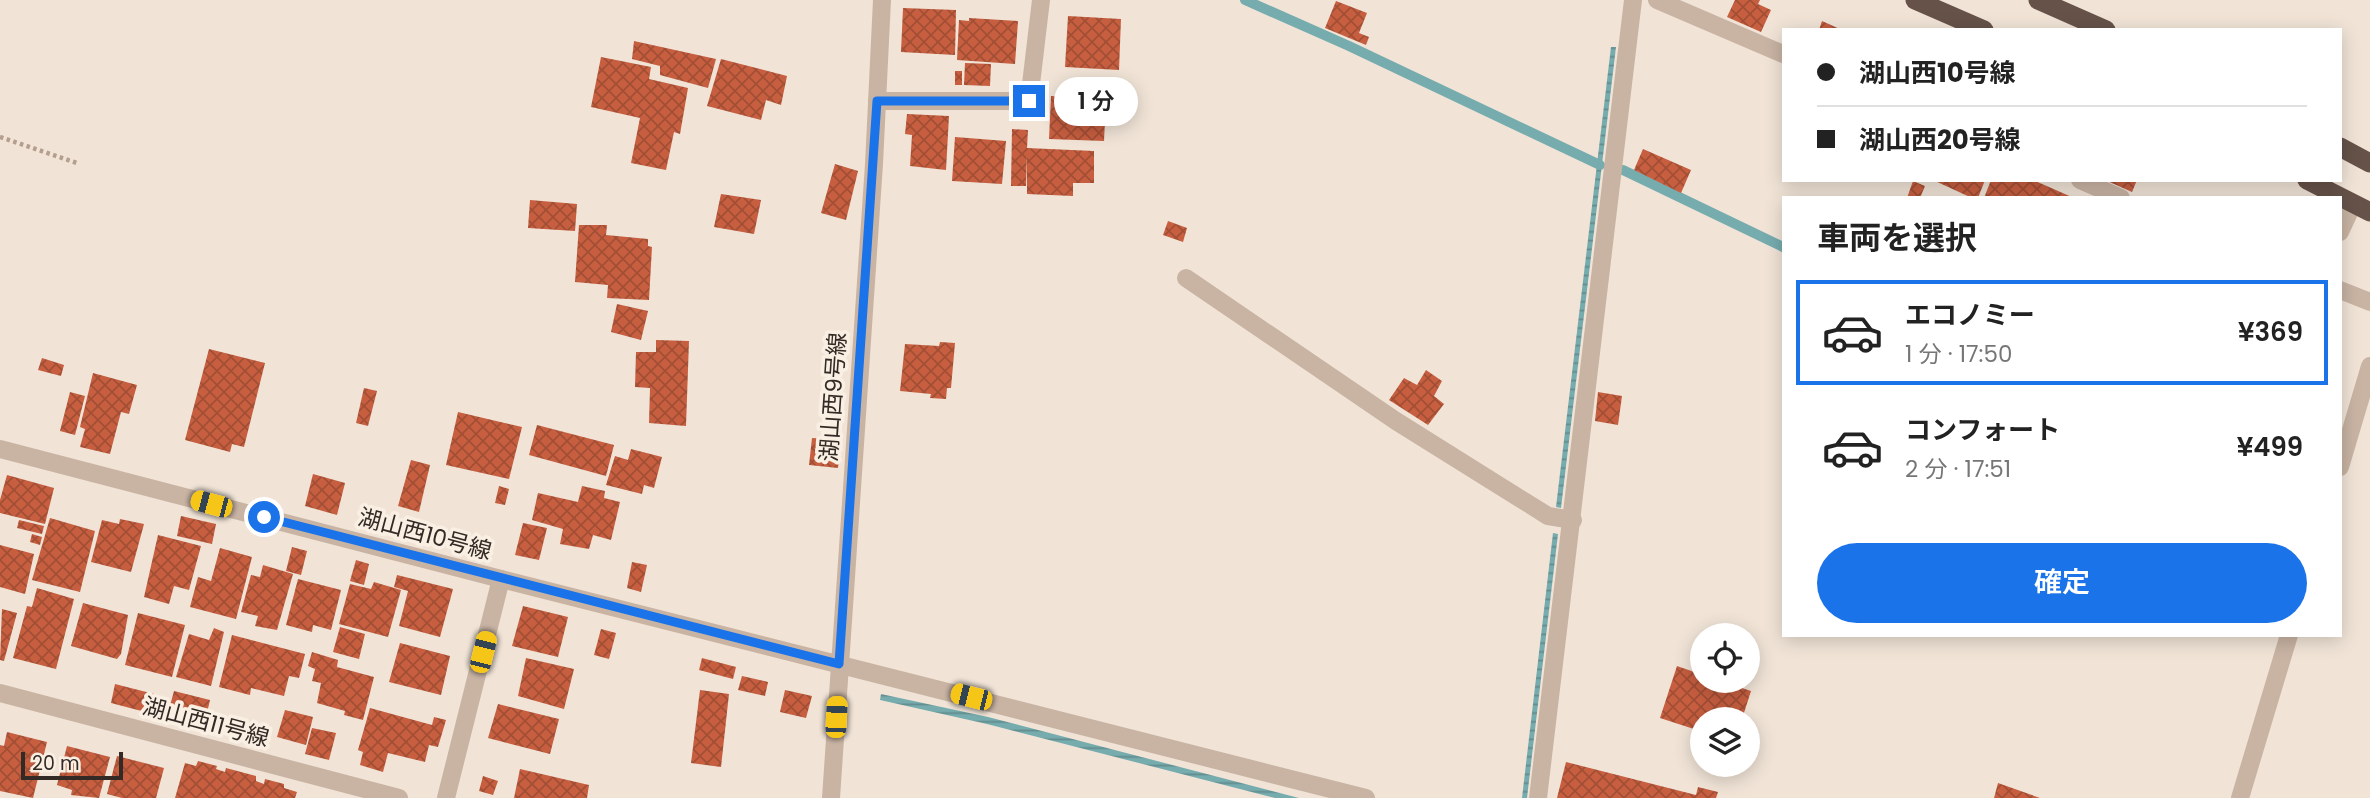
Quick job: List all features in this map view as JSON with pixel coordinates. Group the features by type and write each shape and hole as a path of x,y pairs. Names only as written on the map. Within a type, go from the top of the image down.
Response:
{"highway":[{"path":"1914,0 1979,28"},
{"path":"2038,0 2101,28"},
{"path":"2342,148 2370,163"},
{"path":"2311,182 2338,196"},
{"path":"2342,198 2361,208"}],"street":[{"name":"湖山西9号線","path":"831,798 883,0"},
{"path":"877,101 1029,101 1041,0"},
{"path":"1538,798 1633,0"},
{"path":"1657,0 1782,54"},
{"path":"2085,182 2116,196"},
{"path":"2342,230 2361,208"},
{"path":"1186,278 1396,421 1548,516 1573,520"},
{"path":"2342,291 2370,302"},
{"path":"2342,460 2370,366"},
{"name":"湖山西10号線","path":"0,449 1366,798"},
{"path":"446,798 501,579"},
{"path":"2240,798 2288,637"},
{"name":"湖山西11号線","path":"0,693 399,798"}],"path":[{"path":"0,137 77,163"}],"water":[{"path":"1611,47 1616,47 1561,508 1556,507"},
{"path":"1553,533 1558,534 1527,798 1522,798"},
{"path":"881,694 988,717 1299,798 1275,798 987,724 880,700"}],"building":[{"path":"1735,0 1760,0 1758,4 1771,10 1761,32 1727,17"},
{"path":"1336,1 1367,13 1359,33 1369,37 1366,45 1325,28"},
{"path":"903,8 956,10 955,55 901,52"},
{"path":"1068,16 1121,19 1119,70 1065,67"},
{"path":"969,18 1018,21 1015,64 957,60 959,20 969,21"},
{"path":"1822,21 1838,28 1820,28"},
{"path":"634,41 716,59 708,88 660,75 660,66 632,59"},
{"path":"601,57 651,67 649,79 688,88 680,134 674,132 666,170 631,163 640,118 591,107"},
{"path":"721,59 787,76 781,105 766,100 761,120 707,106"},
{"path":"965,63 991,64 990,86 964,85"},
{"path":"955,71 962,71 962,85 955,85"},
{"path":"1051,96 1106,100 1104,141 1049,139"},
{"path":"907,114 949,116 946,170 910,166 912,135 905,134"},
{"path":"1012,129 1028,130 1027,148 1094,151 1094,183 1073,183 1073,196 1027,194 1027,155 1026,186 1011,186"},
{"path":"955,137 1006,141 1002,184 952,181"},
{"path":"1643,149 1691,170 1681,193 1634,170"},
{"path":"835,164 858,171 846,220 821,213"},
{"path":"1913,182 1925,186 1921,196 1908,196"},
{"path":"1937,182 1984,182 1979,196 1968,196"},
{"path":"1990,182 2038,182 2069,196 1985,196"},
{"path":"2110,182 2136,182 2132,192"},
{"path":"721,194 761,200 754,234 714,227"},
{"path":"530,200 577,204 575,231 528,228"},
{"path":"1168,221 1187,228 1183,242 1163,235"},
{"path":"579,225 607,225 606,235 648,239 648,246 652,247 649,300 607,298 608,285 575,282"},
{"path":"617,304 648,311 641,340 611,332"},
{"path":"656,340 689,341 686,426 649,423 650,388 635,387 636,352 656,352"},
{"path":"940,342 955,343 951,388 947,388 946,399 930,398 931,394 900,391 905,344 939,346"},
{"path":"209,349 265,363 244,447 232,444 230,452 185,440"},
{"path":"42,358 64,365 61,376 38,370"},
{"path":"1426,370 1442,381 1434,396 1444,404 1428,425 1389,400 1404,378 1417,385"},
{"path":"93,373 137,385 129,414 121,412 110,454 80,447 85,429 80,427"},
{"path":"364,388 377,391 368,426 356,423"},
{"path":"70,392 85,396 75,435 60,431"},
{"path":"1598,392 1622,396 1618,425 1595,421"},
{"path":"458,412 522,427 509,479 446,465"},
{"path":"537,425 614,445 606,476 529,455"},
{"path":"812,438 841,440 838,468 809,465"},
{"path":"631,449 662,457 654,488 644,485 642,494 606,485 615,456 628,460"},
{"path":"411,460 430,465 419,512 398,506"},
{"path":"313,474 345,483 337,515 305,506"},
{"path":"7,475 54,488 45,524 0,513 0,500"},
{"path":"499,486 509,489 505,505 495,503"},
{"path":"582,486 605,491 604,498 620,502 611,540 593,535 589,549 560,544 563,529 532,520 538,493 578,502"},
{"path":"181,516 216,524 212,544 177,536"},
{"path":"50,518 95,531 80,592 32,580"},
{"path":"120,519 144,524 131,572 91,562 102,520 119,524"},
{"path":"19,520 44,526 42,534 17,528"},
{"path":"523,523 547,528 539,560 515,555"},
{"path":"32,534 42,537 40,545 30,542"},
{"path":"158,535 201,546 189,590 174,586 169,604 144,597"},
{"path":"0,545 34,554 25,594 0,587"},
{"path":"292,547 307,551 301,575 286,571"},
{"path":"220,548 252,557 236,619 190,607 198,577 211,581"},
{"path":"356,560 369,564 364,585 350,581"},
{"path":"632,562 647,565 641,592 627,588"},
{"path":"263,565 293,574 277,630 255,626 258,616 241,612 251,575 260,577"},
{"path":"397,575 453,589 440,637 399,626 408,591 394,587"},
{"path":"298,579 341,590 331,630 313,625 312,632 286,625"},
{"path":"374,582 401,590 388,637 339,624 350,584 371,589"},
{"path":"37,588 74,599 56,669 13,658 27,606 32,607"},
{"path":"83,603 128,615 121,654 117,659 71,646"},
{"path":"523,606 568,617 558,657 512,646"},
{"path":"2,609 17,613 4,661 0,660"},
{"path":"138,613 185,625 172,677 125,665"},
{"path":"340,627 365,634 359,659 333,652"},
{"path":"214,628 224,632 211,686 176,677 189,634 209,640"},
{"path":"601,629 616,633 609,659 594,655"},
{"path":"232,635 305,654 299,678 289,676 284,696 251,688 250,695 219,687"},
{"path":"400,643 450,656 441,695 389,682"},
{"path":"312,652 338,660 337,667 374,677 363,720 344,715 345,711 317,703 321,683 312,681 315,669 308,666"},
{"path":"526,658 574,669 564,709 518,696"},
{"path":"702,658 736,667 733,679 699,670"},
{"path":"1677,666 1690,670 1690,693 1750,693 1746,707 1690,707 1690,728 1660,718"},
{"path":"742,676 768,682 765,696 738,690"},
{"path":"115,684 158,695 153,714 111,703"},
{"path":"700,690 729,694 721,767 691,763"},
{"path":"785,690 812,696 806,718 780,712"},
{"path":"174,691 210,700 204,726 167,717"},
{"path":"498,704 559,719 550,754 488,738"},
{"path":"370,708 432,725 434,717 446,720 438,747 429,745 425,762 388,753 383,772 360,765 363,752 358,750"},
{"path":"285,710 313,717 306,745 277,737"},
{"path":"312,728 336,733 329,760 305,754"},
{"path":"7,732 47,742 33,798 0,791 0,745 4,746"},
{"path":"67,746 110,757 99,798 71,795 72,790 57,785"},
{"path":"117,756 164,768 156,798 122,798 107,794"},
{"path":"198,761 217,766 216,769 225,772 226,768 256,776 256,781 264,784 265,779 284,784 284,788 297,792 295,798 175,798 185,763 196,766"},
{"path":"1566,762 1696,795 1698,787 1718,792 1716,798 1557,798"},
{"path":"520,769 589,785 587,798 514,798"},
{"path":"483,776 498,781 493,795 479,791"},
{"path":"1998,783 2040,798 1994,798"}],"waterway":[{"path":"1245,0 1349,46 1600,165"},
{"path":"1623,170 1782,247"}],"route":[{"path":"264,517 839,664 877,101 1029,101"}]}
